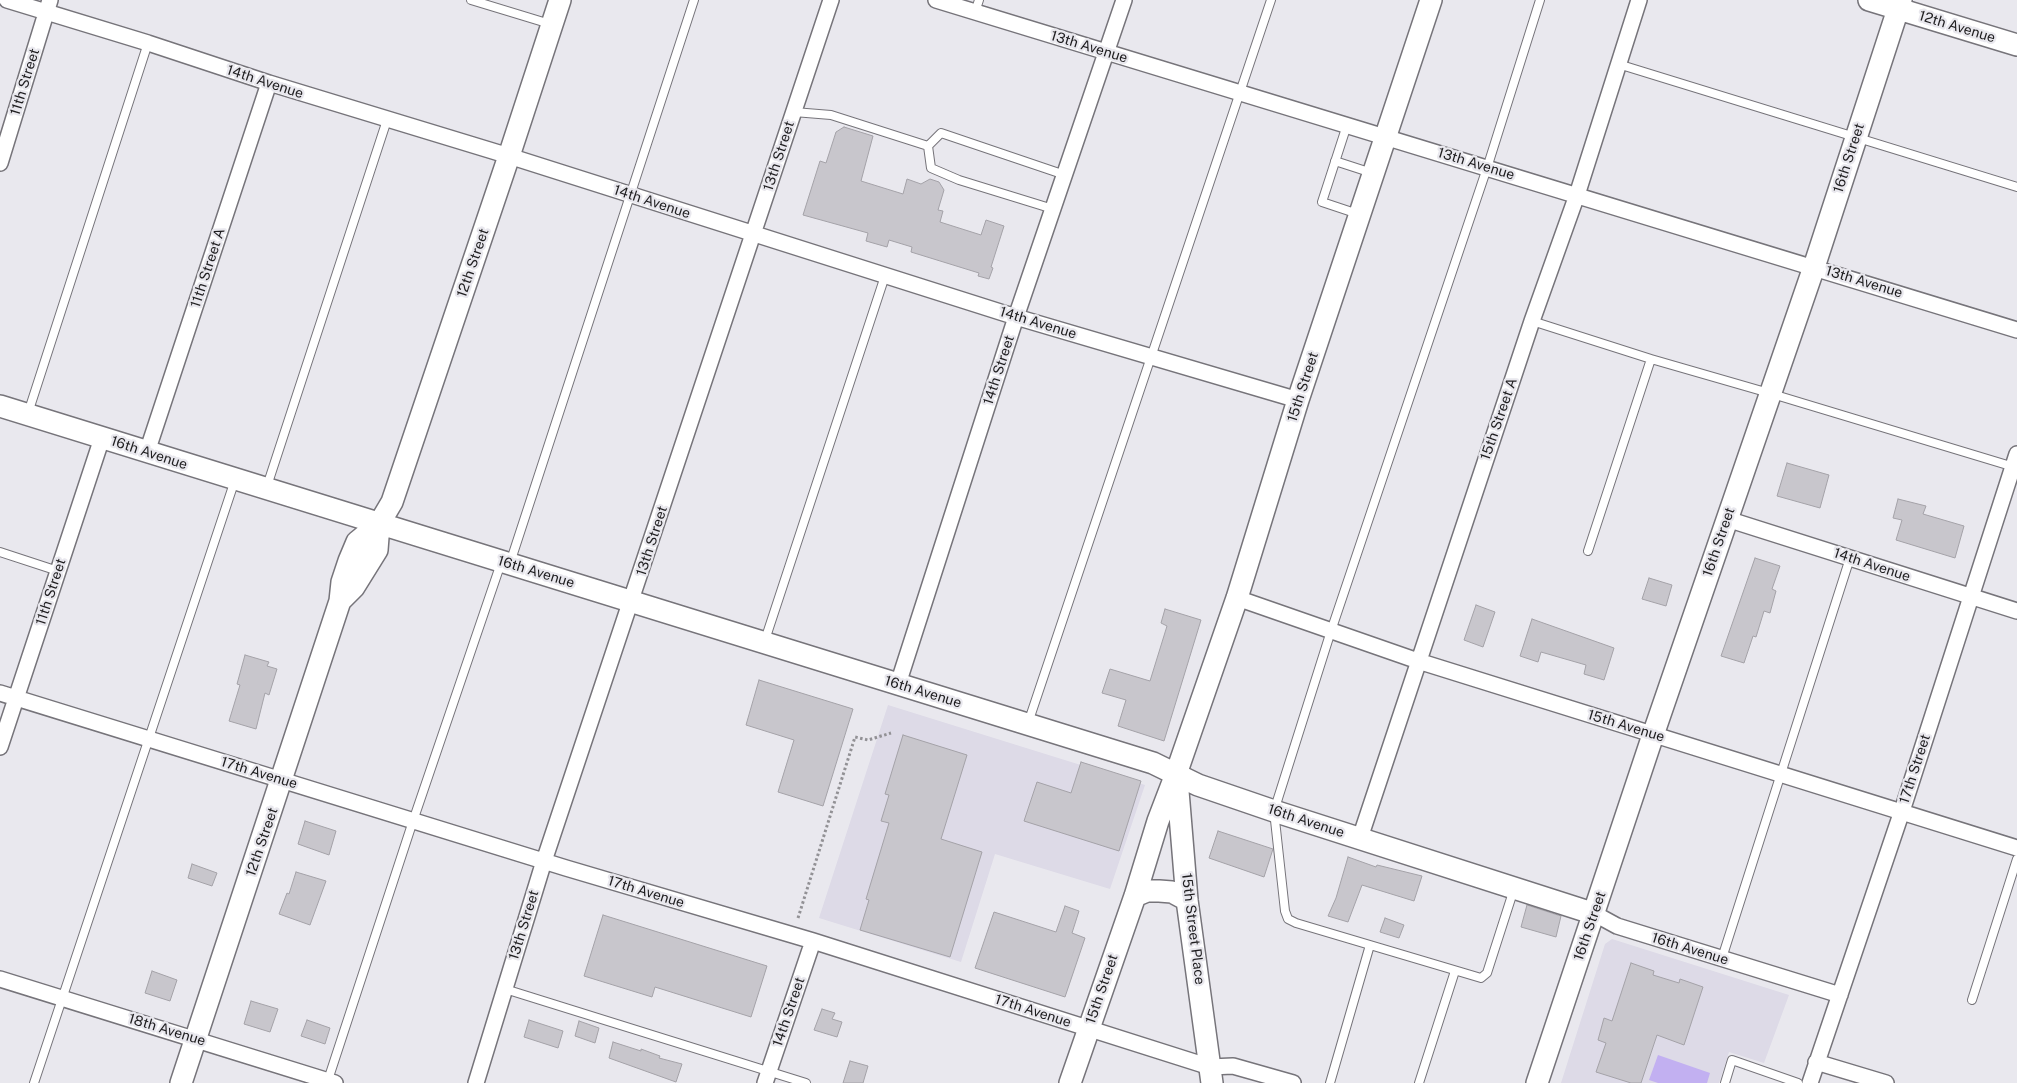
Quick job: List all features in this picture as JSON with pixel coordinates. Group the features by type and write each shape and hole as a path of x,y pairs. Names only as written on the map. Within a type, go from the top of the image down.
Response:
{"street":[{"name":"14th Avenue","path":"7,0 49,6 148,43 269,83 509,156 1016,317 1298,400"},
{"name":"12th Street","path":"181,1083 283,780 340,601 342,582 357,542 379,524 392,502 560,0"},
{"name":"13th Street","path":"476,1083 544,861 831,0"},
{"name":"13th Avenue","path":"936,0 977,6 1107,53 2017,330"},
{"name":"14th Street","path":"898,684 1016,317 1124,0"},
{"name":"15th Street","path":"1070,1083 1135,896 1155,829 1237,598 1298,400 1430,0"},
{"name":"15th Street A","path":"1360,838 1532,321 1577,195 1639,0"},
{"name":"12th Avenue","path":"1869,0 1899,4 2017,45"},
{"name":"16th Street","path":"1537,1083 1769,393 1814,267 1899,4"},
{"name":"11th Street","path":"0,163 49,6"},
{"name":"11th Street A","path":"146,452 269,83"},
{"name":"16th Avenue","path":"0,406 1153,763 1198,785 1274,811 1595,914 1617,926 1840,995"},
{"name":"11th Street","path":"0,747 102,438"},
{"name":"17th Street","path":"1810,1083 1902,811 1970,596 2016,463"},
{"name":"14th Avenue","path":"1727,519 2017,611"},
{"name":"15th Avenue","path":"1237,598 1418,661 2017,848"},
{"name":"17th Avenue","path":"0,694 544,861 813,941 1088,1029 1211,1075 1233,1066 1293,1083"},
{"name":"15th Street Place","path":"1176,774 1187,900 1211,1075"},
{"path":"1135,896 1147,891 1172,892 1187,900"},
{"name":"14th Street","path":"767,1077 813,941"},
{"name":"18th Avenue","path":"0,979 330,1082"},
{"path":"1816,1062 1886,1083"}],"lane":[{"path":"470,0 552,25"},
{"path":"330,1082 413,821 506,562 694,0"},
{"path":"1027,724 1271,0"},
{"path":"1514,887 1487,973 1481,978 1296,923 1288,919 1285,911 1274,811 1330,631 1487,168 1540,0"},
{"path":"28,414 148,43"},
{"path":"1618,64 2017,187"},
{"path":"794,112 831,115 928,146"},
{"path":"266,489 387,120"},
{"path":"1347,125 1322,202 1360,215"},
{"path":"928,146 941,133 1065,175"},
{"path":"928,146 931,168 959,180 1054,209"},
{"path":"1335,161 1374,173"},
{"path":"764,642 886,276"},
{"path":"1532,321 1651,359 2016,463"},
{"path":"1588,551 1651,359"},
{"path":"34,1083 150,739 234,480"},
{"path":"0,552 58,571"},
{"path":"1722,958 1850,558"},
{"path":"1972,1000 2017,859"},
{"path":"1330,1083 1370,945"},
{"path":"1420,1083 1455,971"},
{"path":"505,989 767,1077 806,1083"},
{"path":"1725,1083 1732,1060 1798,1083"}],"path":[{"path":"798,918 856,738 868,740 891,732"}],"shaded area":[{"path":"888,705 1145,785 1110,889 995,854 961,962 819,918"},
{"path":"1612,939 1789,995 1764,1063 1729,1052 1719,1083 1561,1083 1605,944"},
{"path":"1658,1055 1710,1073 1707,1083 1658,1083 1649,1080"}],"building":[{"path":"844,127 873,136 861,181 903,194 907,179 921,184 930,179 939,182 944,190 938,210 943,211 940,222 981,235 986,220 1004,226 989,279 978,276 979,273 911,252 912,247 889,240 887,247 866,241 868,233 803,215 820,161 826,163 836,132"},
{"path":"1787,463 1829,475 1820,508 1777,496"},
{"path":"1898,499 1926,506 1923,514 1964,526 1955,558 1896,540 1902,520 1893,518"},
{"path":"1755,558 1780,566 1772,589 1776,591 1770,613 1764,611 1756,637 1753,636 1744,663 1721,656"},
{"path":"1649,578 1672,585 1666,606 1642,599"},
{"path":"1476,605 1495,612 1483,647 1464,640"},
{"path":"1165,609 1201,620 1164,741 1118,726 1126,700 1102,693 1110,669 1150,681 1167,626 1161,623"},
{"path":"1532,619 1614,648 1604,680 1584,674 1586,665 1541,652 1538,662 1520,656"},
{"path":"245,655 269,662 267,666 277,669 269,695 265,693 256,729 229,721 240,685 237,684"},
{"path":"759,680 853,709 823,806 778,792 794,740 746,725"},
{"path":"903,735 967,755 941,839 982,852 950,957 860,930 869,900 866,899 889,823 881,821 889,795 885,794"},
{"path":"1081,762 1141,781 1119,851 1024,821 1037,782 1071,793"},
{"path":"305,821 336,831 329,855 298,844"},
{"path":"1218,831 1273,849 1264,877 1209,858"},
{"path":"1348,857 1376,867 1377,865 1422,876 1414,901 1362,885 1348,922 1328,916 1336,898"},
{"path":"192,864 217,873 212,886 188,878"},
{"path":"296,872 326,881 310,925 279,914 287,893 289,894"},
{"path":"1527,905 1561,916 1556,937 1521,927"},
{"path":"1065,906 1079,911 1072,933 1085,938 1065,997 975,968 994,912 1056,932"},
{"path":"603,915 767,966 751,1017 655,987 652,997 584,976"},
{"path":"1385,918 1404,925 1399,938 1380,932"},
{"path":"1631,963 1654,971 1653,975 1679,983 1680,979 1703,987 1684,1045 1657,1035 1641,1083 1631,1083 1596,1072 1606,1043 1598,1040 1604,1018 1612,1021"},
{"path":"152,971 177,980 170,1001 145,993"},
{"path":"251,1001 278,1009 270,1032 244,1024"},
{"path":"822,1009 835,1013 832,1019 842,1022 837,1037 814,1030"},
{"path":"307,1020 330,1028 325,1044 301,1036"},
{"path":"529,1020 563,1031 558,1048 524,1037"},
{"path":"579,1021 599,1028 595,1043 575,1036"},
{"path":"613,1042 641,1051 641,1049 660,1056 659,1058 682,1064 676,1082 609,1058"},
{"path":"850,1061 868,1066 863,1083 843,1083"}]}
